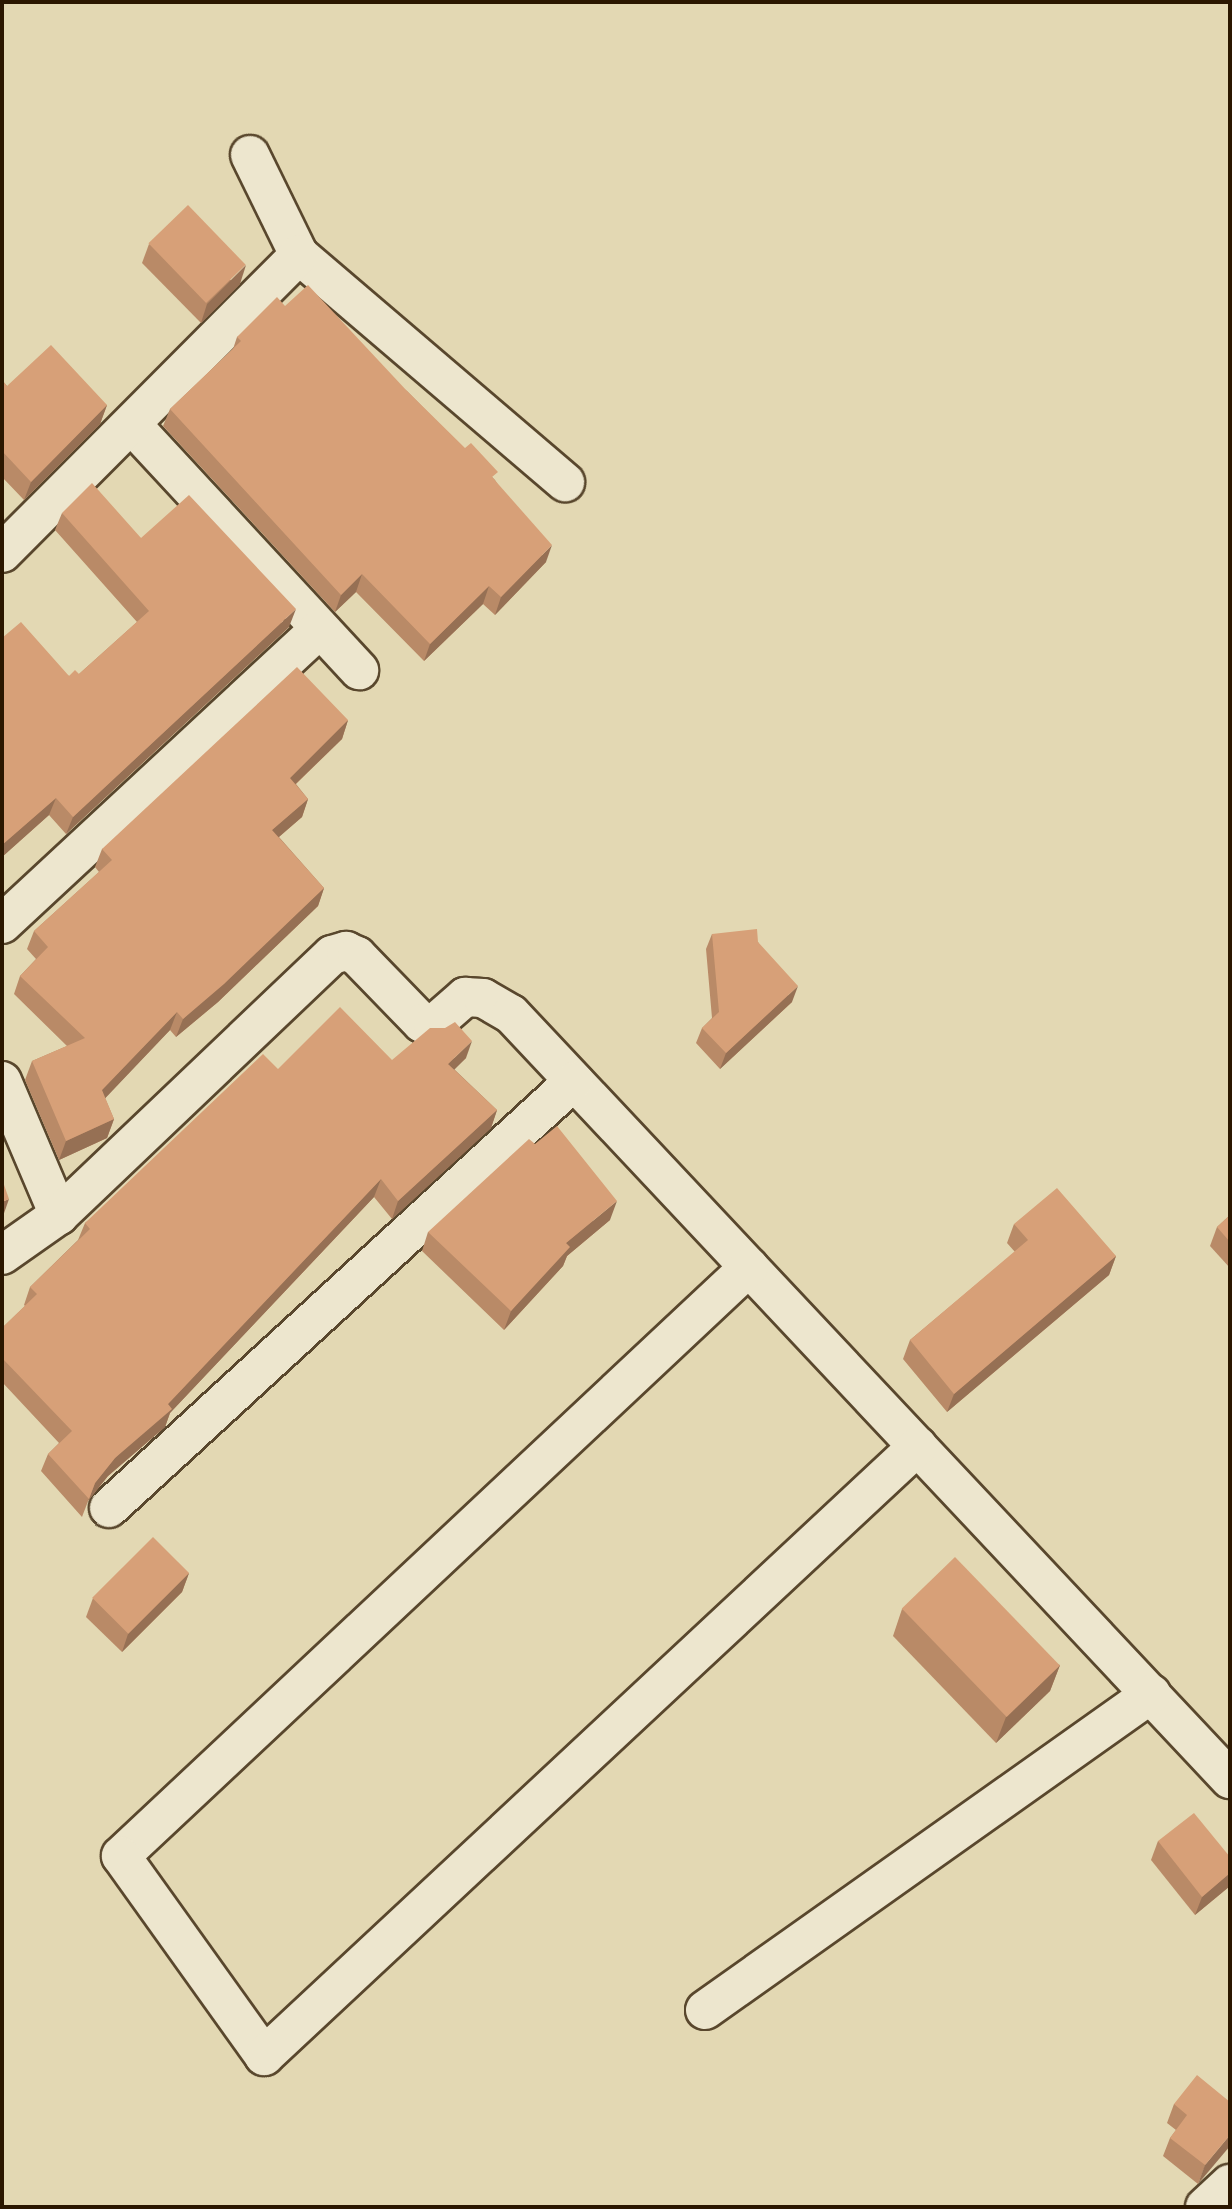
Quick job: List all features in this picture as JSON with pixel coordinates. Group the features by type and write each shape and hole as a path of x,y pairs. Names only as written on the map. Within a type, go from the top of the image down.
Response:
{"street":[{"path":"250,155 299,255 565,482"},
{"path":"2,553 133,426 299,255"},
{"path":"133,426 359,670"},
{"path":"2,924 320,628"},
{"path":"2,1255 60,1215 332,955 346,951 357,956 422,1023 433,1025 466,997 483,998 511,1014 1230,1779"},
{"path":"109,1508 574,1081"},
{"path":"2,1082 60,1215"},
{"path":"749,1267 121,1856 264,2056 918,1446"},
{"path":"705,2010 1151,1694"},
{"path":"1205,2207 1230,2184"}],"building":[{"path":"188,205 246,265 206,303 148,243"},
{"path":"308,285 407,391 465,448 471,443 498,472 492,477 552,545 501,597 489,586 430,644 362,574 341,595 170,409 241,341 237,337 277,297 285,306"},
{"path":"51,345 107,405 31,482 2,451 2,380 7,386"},
{"path":"92,483 141,538 189,495 296,609 73,817 56,798 2,845 2,638 21,622 69,676 75,670 79,674 149,611 62,513"},
{"path":"297,667 348,720 290,778 308,799 272,830 324,888 224,984 183,1019 177,1012 102,1090 114,1119 66,1141 32,1061 85,1038 20,976 48,947 34,931 112,860 102,849"},
{"path":"757,929 758,942 798,986 726,1053 702,1028 719,1012 712,934"},
{"path":"340,1007 392,1060 430,1028 445,1028 455,1022 472,1041 448,1064 497,1110 398,1201 381,1179 168,1404 172,1409 115,1458 95,1483 89,1499 48,1454 72,1431 2,1358 2,1328 37,1294 30,1287 90,1229 85,1223 263,1054 278,1069"},
{"path":"557,1126 617,1201 566,1243 570,1247 511,1311 428,1232 529,1139 535,1144"},
{"path":"2,1179 9,1199 2,1202"},
{"path":"1057,1188 1116,1256 954,1394 910,1340 1028,1240 1014,1224"},
{"path":"1230,1215 1230,1242 1217,1227"},
{"path":"153,1537 189,1573 128,1634 92,1598"},
{"path":"955,1557 1060,1666 1007,1717 902,1608"},
{"path":"1194,1813 1230,1857 1230,1873 1202,1897 1158,1841"},
{"path":"1197,2075 1230,2102 1230,2135 1205,2165 1170,2138 1187,2115 1174,2104"}]}
